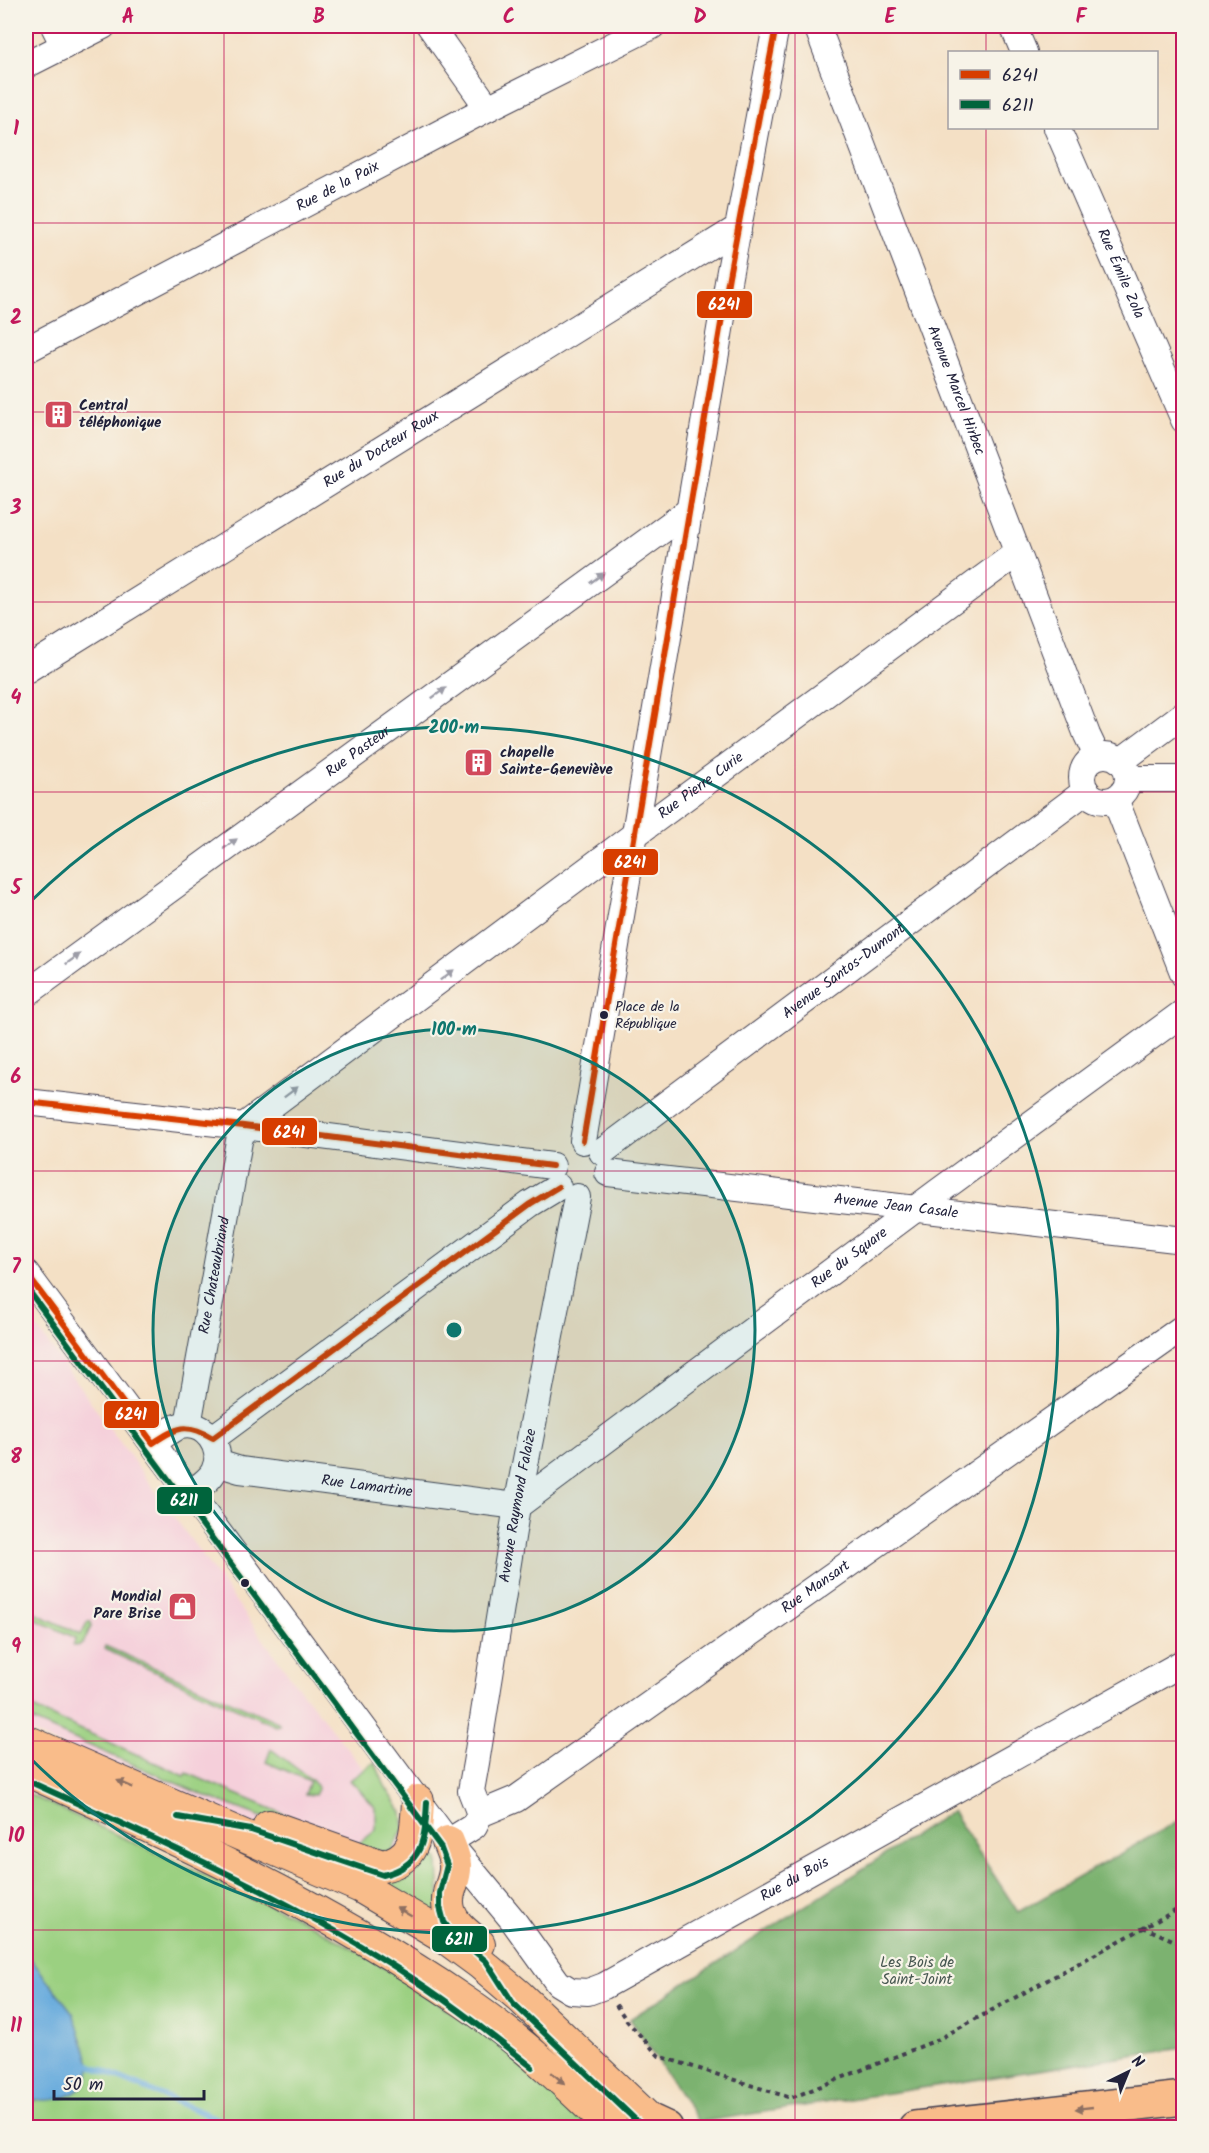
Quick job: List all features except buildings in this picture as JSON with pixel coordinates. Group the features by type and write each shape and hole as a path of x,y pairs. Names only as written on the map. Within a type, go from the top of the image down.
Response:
{"highway":[{"path":"915,2127 1184,2097"}],"main road":[{"path":"26,1741 361,1887 442,1935 519,1996 659,2126"},
{"path":"26,1770 230,1865 351,1930 487,2018 612,2127"},
{"path":"178,1808 253,1821 382,1866 395,1863 415,1841 418,1802"},
{"path":"448,1842 456,1864 448,1906 452,1918 459,1928 493,1955 519,1996"}],"street":[{"path":"26,65 59,36 103,26"},
{"path":"430,26 488,108"},
{"name":"Rue de la Paix","path":"26,350 488,108 652,26"},
{"path":"26,1102 244,1126 562,1184 594,1194 601,1188 598,1155 637,833 738,228 776,26"},
{"name":"Avenue Marcel Hirbec","path":"817,26 1087,735 1115,773 1184,975"},
{"path":"1013,26 1024,51"},
{"name":"Rue Émile Zola","path":"1057,129 1184,420"},
{"name":"Rue du Docteur Roux","path":"26,670 738,228"},
{"name":"Rue Pasteur","path":"26,994 690,510"},
{"name":"Rue Pierre Curie","path":"244,1126 1017,553"},
{"path":"1184,714 1115,773 1103,801 1086,791 1082,778 1083,771 1091,759 1115,773 1184,779"},
{"name":"Avenue Santos-Dumont","path":"598,1155 1086,791"},
{"name":"Rue du Square","path":"517,1506 1184,1012"},
{"name":"Rue Chateaubriand","path":"188,1425 238,1141 244,1126"},
{"path":"562,1184 554,1158 566,1145 574,1142 598,1155"},
{"name":"Avenue Jean Casale","path":"598,1155 917,1208 1184,1240"},
{"path":"213,1438 530,1204 562,1184"},
{"name":"Avenue Raymond Falaize","path":"480,1814 471,1791 517,1506 562,1184"},
{"name":"Rue du Bois","path":"26,1274 448,1842 512,1919 558,1983 571,1991 588,1992 604,1986 1184,1662"},
{"name":"Rue Mansart","path":"448,1842 474,1827 480,1814 516,1799 1184,1327"},
{"path":"153,1443 178,1426 188,1425 200,1429 213,1438 218,1452 214,1473 190,1494"},
{"name":"Rue Lamartine","path":"217,1463 240,1470 517,1506"}],"path":[{"path":"604,1986 627,2021 659,2056 791,2098 937,2040 1184,1906"},
{"path":"1142,1927 1184,1945"}],"shaded area":[{"path":"26,1313 295,1683 436,1860 438,1916 26,1730"}],"green space":[{"path":"26,1609 81,1634 88,1621 91,1622 91,1626 83,1644 76,1646 73,1645 76,1638 26,1615"},
{"path":"105,1646 278,1722 280,1725 276,1726 104,1649"},
{"path":"26,1705 185,1776 187,1773 357,1845 376,1830 376,1808 350,1780 375,1762 385,1786 402,1812 404,1828 391,1852 341,1847 203,1795 26,1718"},
{"path":"271,1749 313,1781 318,1789 315,1795 305,1794 310,1781 266,1762"},
{"path":"26,1793 307,1922 388,1969 507,2050 600,2127 26,2127 26,2097 36,2101 73,2013 26,1953"},
{"name":"Les Bois de Saint-Joint","path":"952,1811 1018,1912 1183,1818 1183,2048 699,2122 630,2019"},
{"path":"426,1847 438,1859 440,1917 336,1859"}],"water":[{"path":"26,1953 73,2013 91,2066 79,2090 57,2099 41,2100 26,2097"}],"waterway":[{"path":"85,2063 239,2128"}],"transit line":[{"name":"6241","path":"583,1141 729,276 776,26"},
{"name":"6241","path":"26,1102 244,1126 552,1166"},
{"name":"6241","path":"26,1273 153,1443 182,1428 196,1430 213,1438 530,1204 558,1187"},
{"name":"6211","path":"26,1287 440,1846 447,1865 440,1893 440,1907 444,1922 452,1933 486,1961 513,2003 644,2128"},
{"name":"6211","path":"26,1780 224,1872 321,1923 430,1990 532,2067"},
{"name":"6211","path":"178,1817 251,1830 383,1875 407,1864 420,1848 427,1802"}],"place":[{"name":"Central téléphonique","path":"58,415"},
{"name":"chapelle Sainte-Geneviève","path":"479,762"},
{"name":"Place de la République","path":"604,1015"},
{"name":"Mondial Pare Brise","path":"182,1606"}]}
